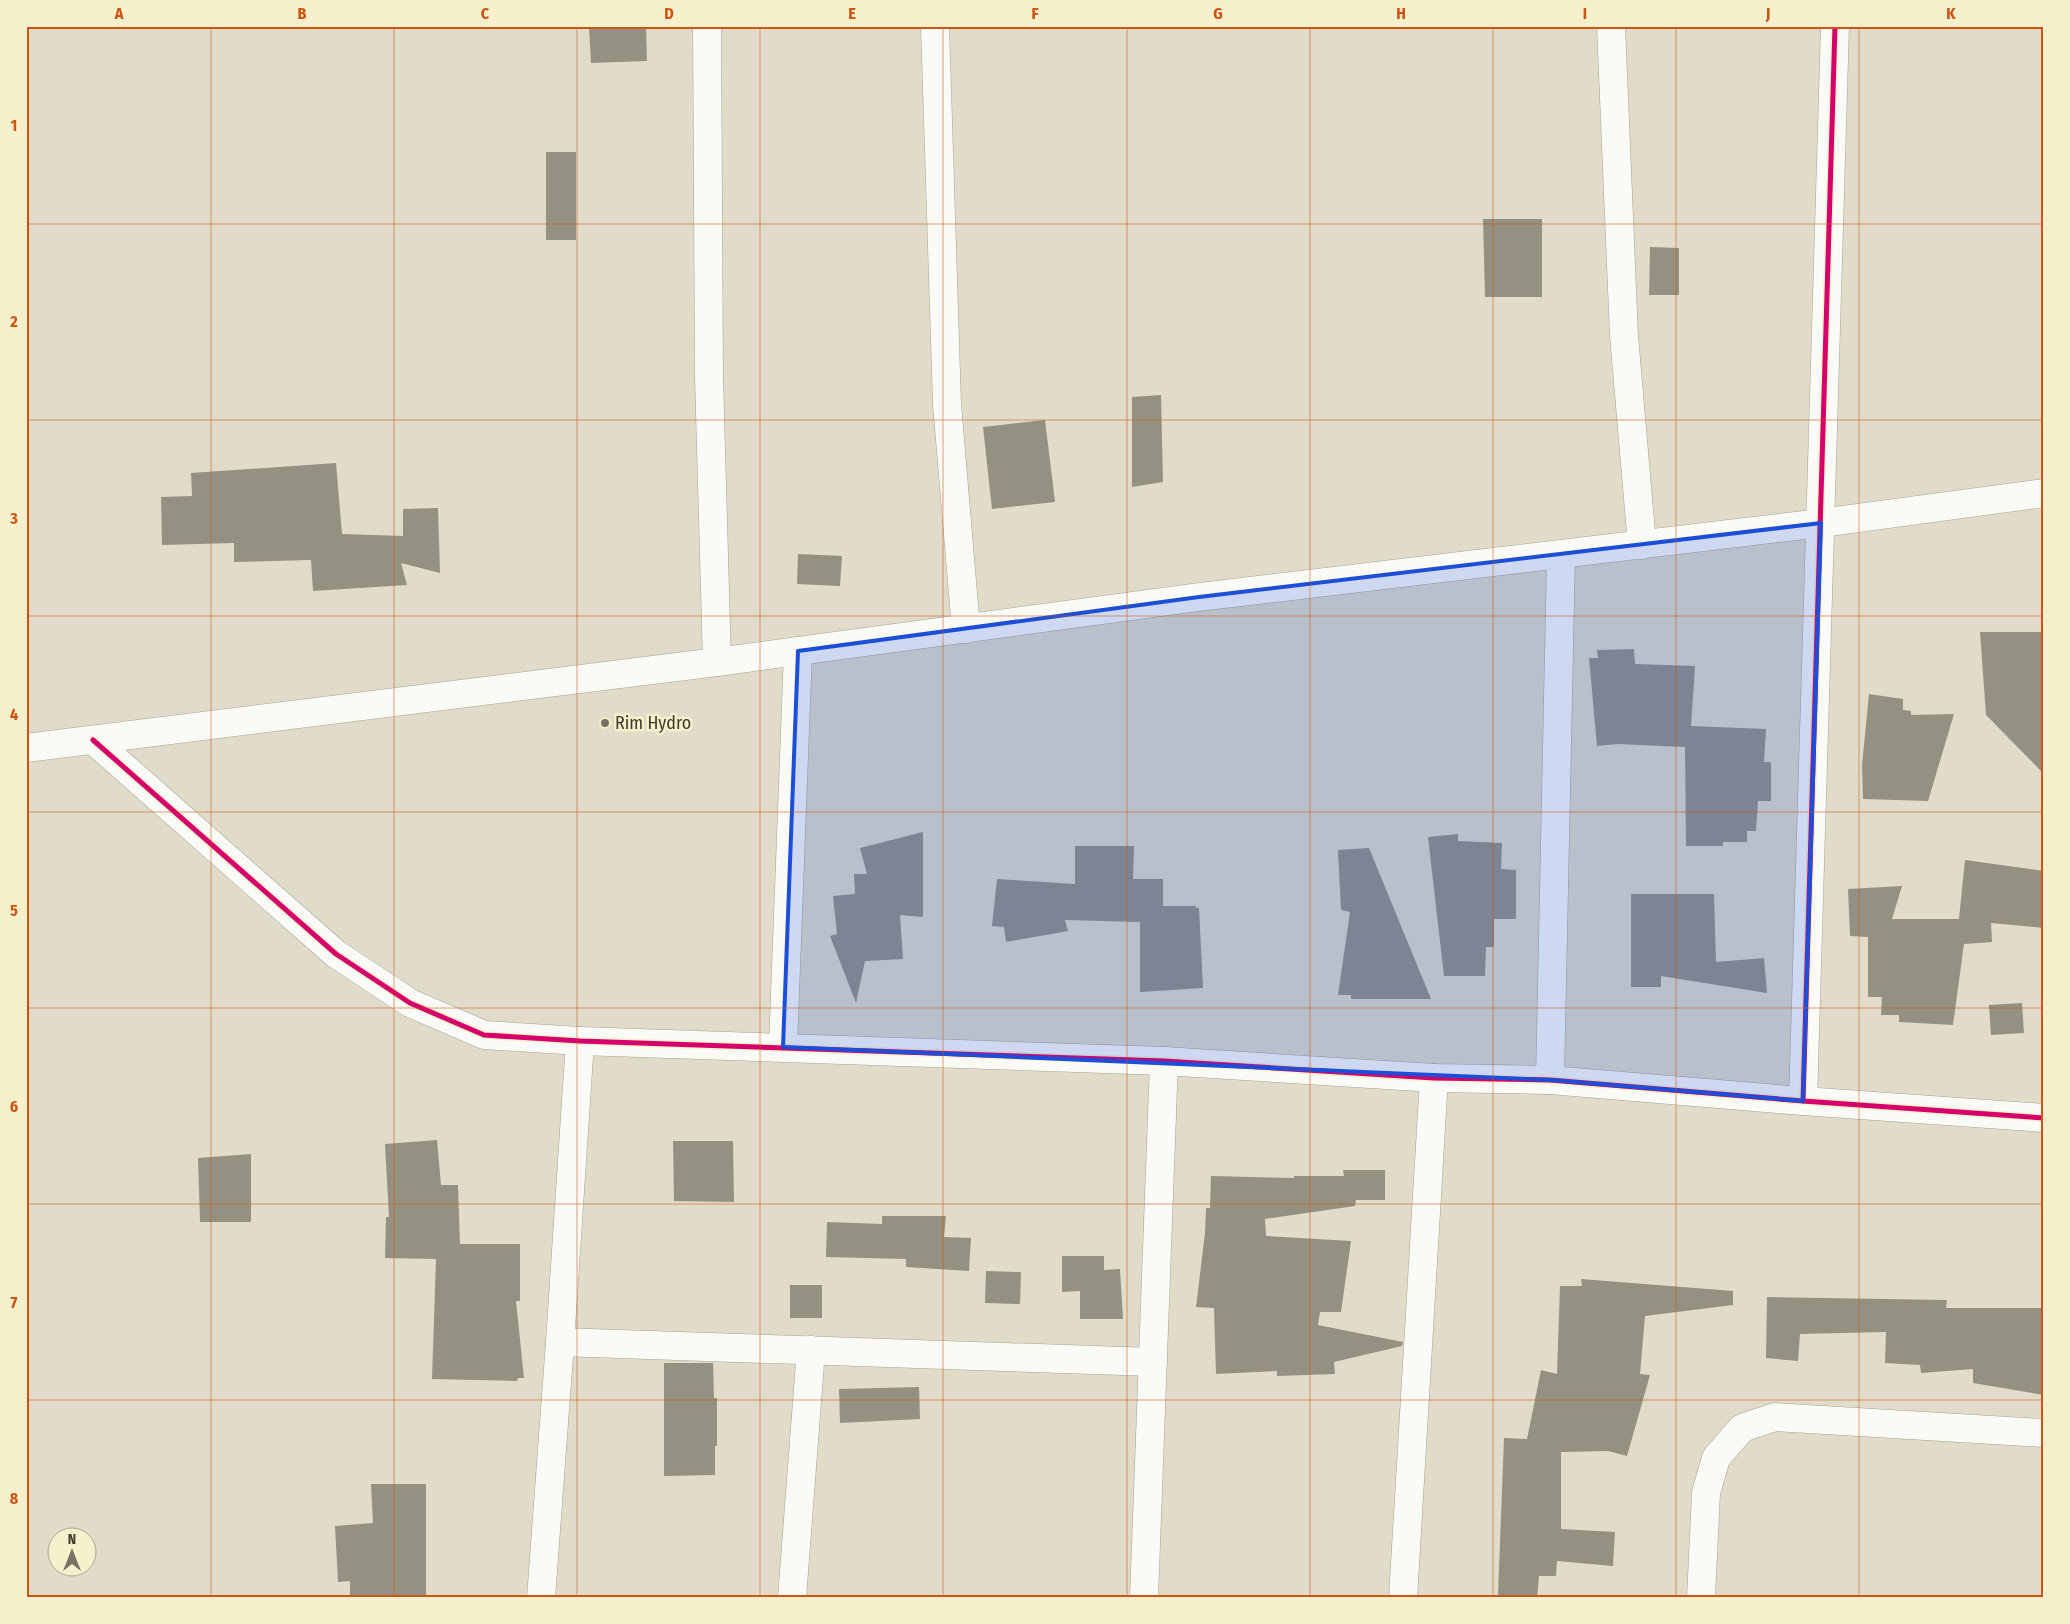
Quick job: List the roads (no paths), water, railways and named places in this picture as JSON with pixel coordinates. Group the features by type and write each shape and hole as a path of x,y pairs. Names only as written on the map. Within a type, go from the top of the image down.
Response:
{"street":[{"path":"707,26 709,377 717,662"},
{"path":"935,26 947,404 966,628"},
{"path":"1611,26 1624,336 1642,545"},
{"path":"1803,1101 1834,26"},
{"path":"26,748 717,662 1199,597 1821,523 2044,492"},
{"path":"1550,1080 1561,555"},
{"path":"783,1047 798,651"},
{"path":"93,740 336,954 410,1003 484,1035 580,1041 1164,1061 1434,1078 1550,1080 1803,1101 2044,1118"},
{"path":"541,1598 580,1041"},
{"path":"1144,1598 1164,1061"},
{"path":"1403,1598 1434,1078"},
{"path":"560,1342 1153,1362"},
{"path":"792,1598 811,1350"},
{"path":"1701,1598 1706,1493 1716,1458 1742,1428 1775,1417 2044,1433"}],"place":[{"name":"Rim Hydro","path":"605,723"}]}
